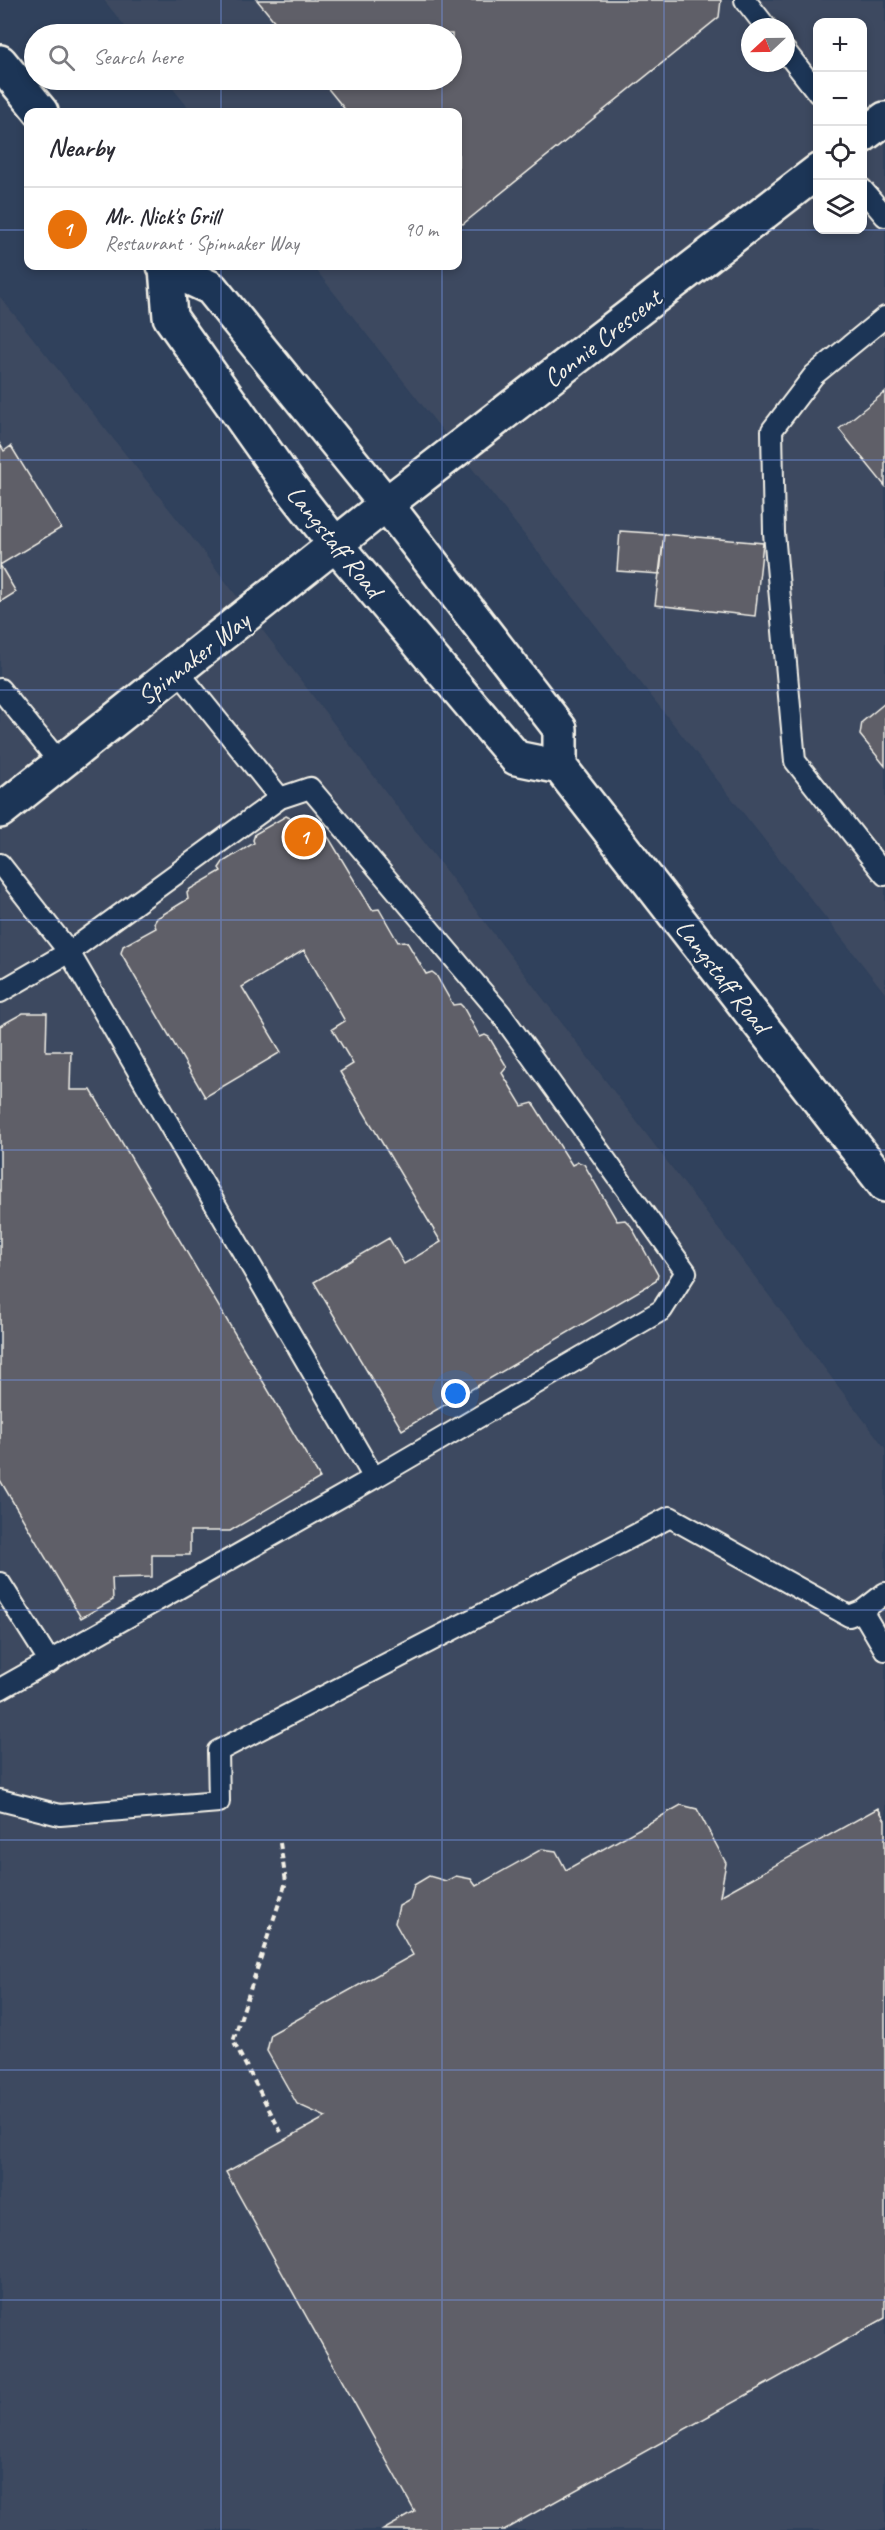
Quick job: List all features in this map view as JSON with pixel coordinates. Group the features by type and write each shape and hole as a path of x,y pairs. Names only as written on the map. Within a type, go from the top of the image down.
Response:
{"main road":[{"path":"0,62 38,108"},
{"path":"867,132 885,119"},
{"name":"Connie Crescent","path":"386,504 813,175"},
{"name":"Langstaff Road","path":"165,270 170,317 292,489 335,544 516,758 560,767"},
{"name":"Langstaff Road","path":"172,270 211,288 386,504 560,729 560,767 885,1185"},
{"name":"Spinnaker Way","path":"0,811 386,504"}],"lane":[{"path":"745,0 759,18"},
{"path":"795,64 813,87"},
{"path":"867,195 885,216"},
{"path":"885,317 814,375 772,430 774,532 795,761 885,875"},
{"path":"177,670 280,798"},
{"path":"0,689 60,763"},
{"path":"0,992 69,952 280,798 310,788 501,1014 686,1272 662,1310 374,1478 0,1689"},
{"path":"0,864 69,952 374,1478"},
{"path":"0,1800 60,1815 219,1802 218,1751 670,1516 849,1616 862,1611 885,1593"},
{"path":"0,1583 50,1662"},
{"path":"862,1611 885,1650"}],"path":[{"path":"280,1843 286,1882 233,2041 281,2132"}],"shaded area":[{"path":"104,0 885,0 885,993 316,270 462,270 462,108 189,108 174,90 462,90 462,24 123,24"},
{"path":"0,297 197,544 885,1448 885,2528 881,2530 0,2530"}],"building":[{"path":"257,0 721,0 719,17 463,224 462,108 344,108 329,90 462,90 462,24 277,24"},
{"path":"885,392 885,486 839,429"},
{"path":"0,444 4,451 11,446 61,528 0,565"},
{"path":"620,531 664,534 660,574 617,571"},
{"path":"664,534 763,543 755,616 655,605"},
{"path":"0,565 16,592 0,602"},
{"path":"885,703 885,766 860,735 862,722"},
{"path":"286,816 329,838 372,910 379,909 398,942 407,942 426,974 432,972 436,975 453,1005 460,1004 463,1007 480,1037 485,1035 489,1037 507,1067 502,1073 522,1106 533,1103 572,1165 578,1162 584,1164 617,1221 625,1220 631,1226 658,1275 656,1281 402,1430 314,1282 389,1238 404,1264 441,1242 340,1072 353,1064 332,1029 345,1021 304,950 242,987 281,1052 205,1097 121,953 123,946 156,928 154,923 157,918 188,899 187,893 190,889 221,871 219,868 223,862 254,843 255,834"},
{"path":"23,1013 47,1013 46,1051 71,1051 70,1090 91,1090 320,1478 230,1531 190,1531 190,1555 152,1555 152,1577 112,1578 113,1600 81,1618 0,1480 0,1026"},
{"path":"681,1805 697,1809 726,1863 720,1896 878,1808 885,1820 885,2318 504,2530 383,2530 415,2512 226,2172 326,2117 297,2104 267,2051 271,2034 413,1955 395,1923 399,1906 410,1900 414,1885 429,1876 446,1881 456,1876 471,1879 476,1886 542,1849 556,1851 566,1870"}],"place":[{"name":"Mr. Nick's Grill","path":"304,837"}]}
